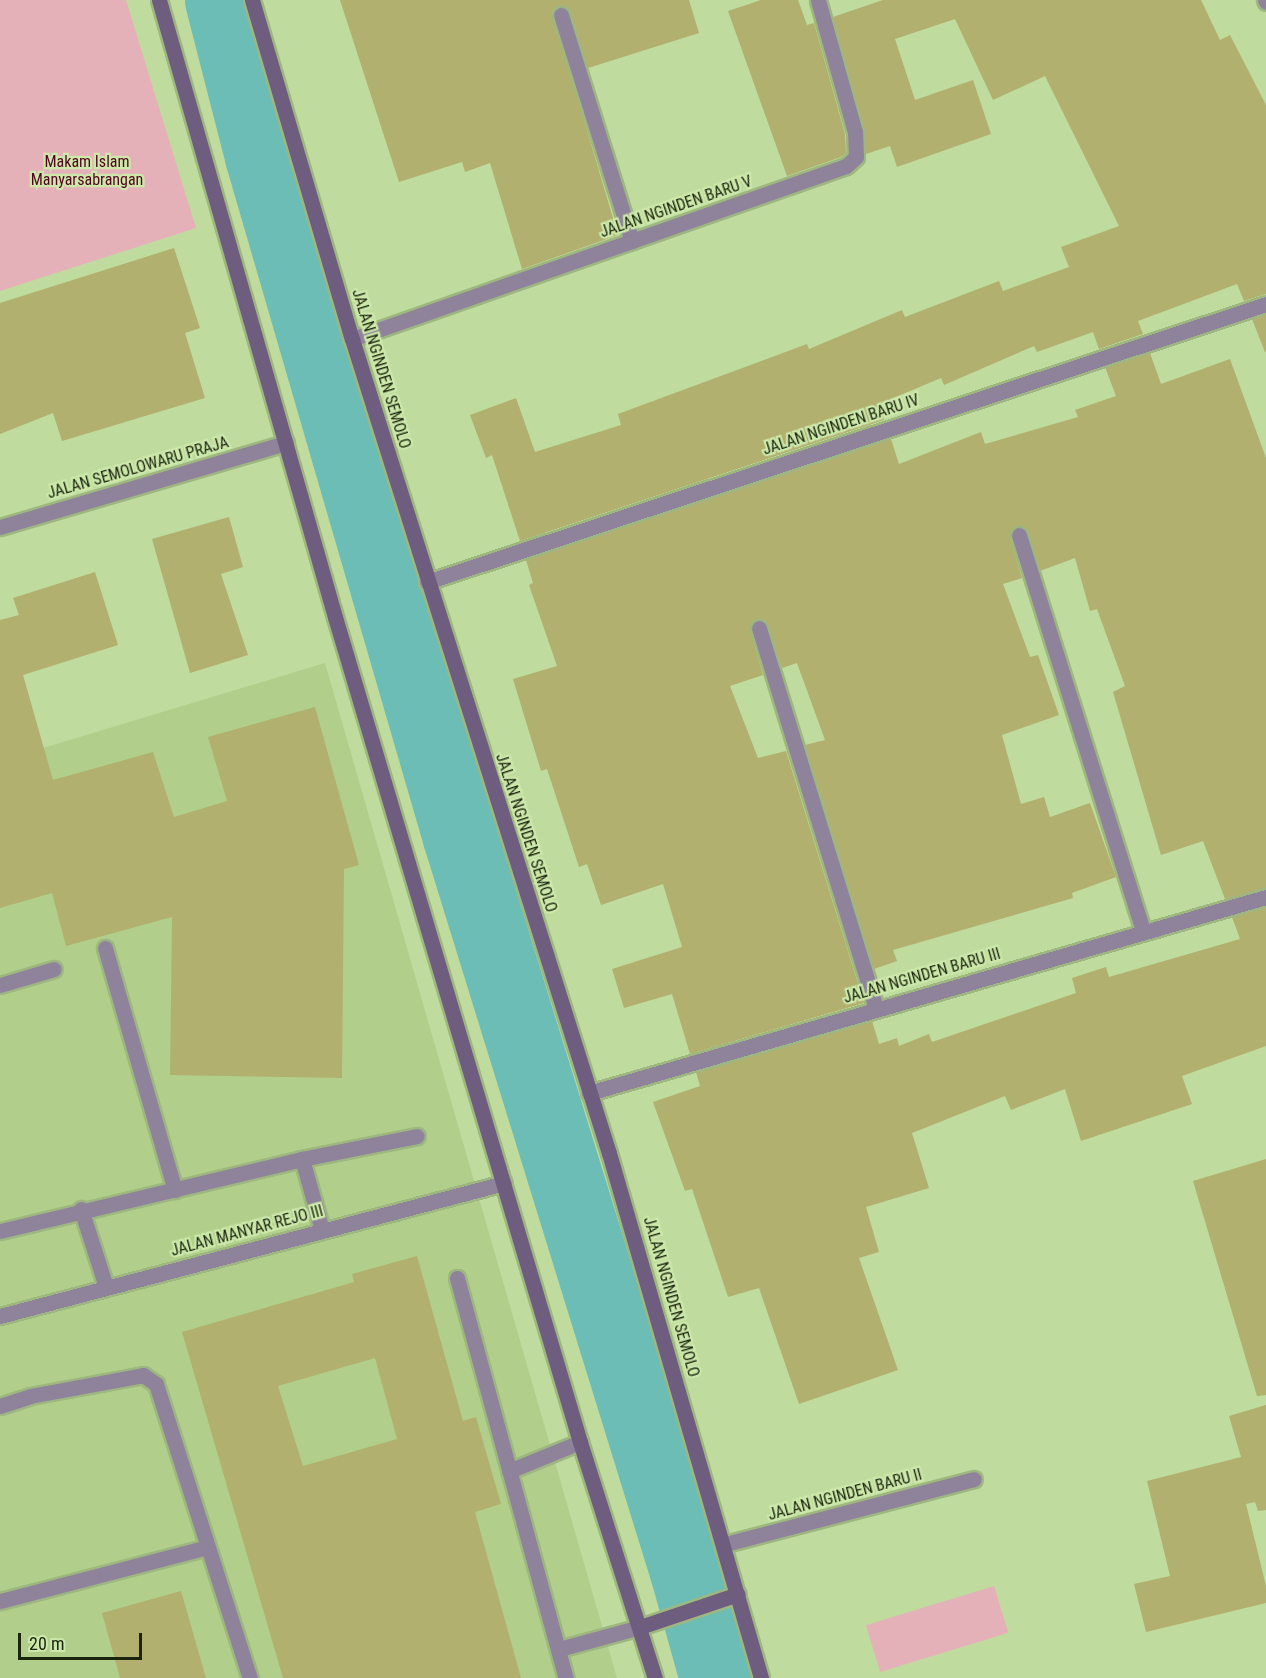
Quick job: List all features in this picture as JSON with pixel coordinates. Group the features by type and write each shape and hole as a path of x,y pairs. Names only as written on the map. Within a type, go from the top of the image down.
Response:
{"main road":[{"path":"159,0 286,443 580,1442 655,1678"},
{"name":"JALAN NGINDEN SEMOLO","path":"252,0 352,339 589,1093 724,1544 761,1678"},
{"path":"640,1627 738,1594"}],"street":[{"name":"JALAN NGINDEN BARU V","path":"352,339 846,166 856,157 855,132 818,0"},
{"path":"561,15 632,241"},
{"name":"JALAN NGINDEN BARU IV","path":"427,582 1266,304"},
{"name":"JALAN SEMOLOWARU PRAJA","path":"0,527 286,443"},
{"path":"1019,535 1143,931"},
{"path":"759,628 876,1009"},
{"name":"JALAN NGINDEN BARU III","path":"589,1093 1266,897"},
{"path":"105,948 175,1190"},
{"path":"0,985 54,969"},
{"path":"0,1231 81,1209 417,1136"},
{"path":"303,1159 322,1230"},
{"name":"JALAN MANYAR REJO III","path":"0,1316 504,1183"},
{"path":"81,1209 106,1287"},
{"path":"458,1278 566,1678"},
{"path":"0,1406 81,1386 143,1375 156,1384 250,1678"},
{"path":"509,1471 580,1442"},
{"name":"JALAN NGINDEN BARU II","path":"724,1544 974,1479"},
{"path":"0,1601 207,1547"},
{"path":"560,1649 640,1627"}],"shaded area":[{"path":"325,663 617,1678 0,1678 0,761"}],"green space":[{"name":"Makam Islam Manyarsabrangan","path":"0,0 126,0 196,228 0,291"},
{"path":"994,1586 1008,1633 880,1672 866,1625"}],"building":[{"path":"340,0 689,0 699,33 588,68 568,8 559,6 552,12 618,235 522,269 490,163 465,172 462,162 399,182"},
{"path":"761,0 798,0 807,25 814,23 845,134 846,153 841,157 787,176 728,11"},
{"path":"883,0 1201,0 1220,40 1230,35 1266,105 1266,294 1244,301 1237,284 1138,321 1143,334 1099,349 1093,332 1037,352 1034,346 944,385 941,378 879,404 884,420 520,541 492,455 486,458 470,415 516,398 535,452 621,425 618,414 807,344 809,349 902,310 905,317 999,281 1003,291 1069,267 1061,247 1119,226 1045,76 993,100 955,19 895,39 915,100 973,80 991,134 897,167 890,146 866,154 864,129 833,17"},
{"path":"174,248 200,328 185,333 205,398 62,441 53,413 0,434 0,303"},
{"path":"1266,314 1266,352 1265,352 1252,319"},
{"path":"1150,353 1161,384 1230,359 1266,458 1266,888 1225,899 1203,841 1161,855 1113,692 1125,686 1097,609 1090,611 1075,558 1040,571 1028,532 1017,526 1010,537 1022,578 1003,584 1030,657 1038,655 1059,715 1002,735 1021,804 1044,797 1050,817 1090,803 1116,877 1072,893 1073,898 893,950 897,961 874,969 805,745 825,740 797,663 782,668 768,625 757,619 750,630 763,675 730,686 758,758 786,751 864,1003 690,1054 672,994 624,1008 612,969 682,947 663,884 601,905 587,864 579,867 547,769 541,771 513,679 557,666 529,585 533,583 526,560 891,439 899,464 981,432 985,444 1078,417 1075,410 1116,396 1105,367"},
{"path":"229,517 243,567 221,574 248,655 190,673 152,539"},
{"path":"95,572 118,645 23,675 53,780 153,752 174,817 227,801 208,737 315,707 359,865 344,869 342,1078 170,1075 172,917 66,946 52,893 0,908 0,620 19,615 13,598"},
{"path":"1266,907 1266,1046 1182,1076 1192,1104 1081,1141 1065,1089 1011,1110 1005,1096 912,1133 929,1188 866,1207 879,1252 859,1258 898,1370 799,1404 759,1288 728,1297 692,1189 685,1191 653,1102 700,1086 696,1072 872,1021 879,1044 897,1038 899,1046 929,1034 932,1042 1076,993 1072,978 1106,967 1109,977 1240,939 1232,917"},
{"path":"1266,1159 1266,1395 1257,1396 1193,1181"},
{"path":"417,1256 463,1421 476,1417 501,1504 475,1512 521,1678 283,1678 182,1332 354,1282 352,1274","holes":["375,1358 397,1439 303,1466 278,1386"]},
{"path":"1266,1405 1266,1510 1258,1511 1255,1502 1246,1504 1266,1586 1266,1603 1146,1632 1134,1584 1170,1576 1147,1481 1241,1457 1229,1416"},
{"path":"181,1591 206,1678 120,1678 102,1613"}],"waterway":[{"path":"222,0 262,156 460,837 687,1571 717,1678"}]}
